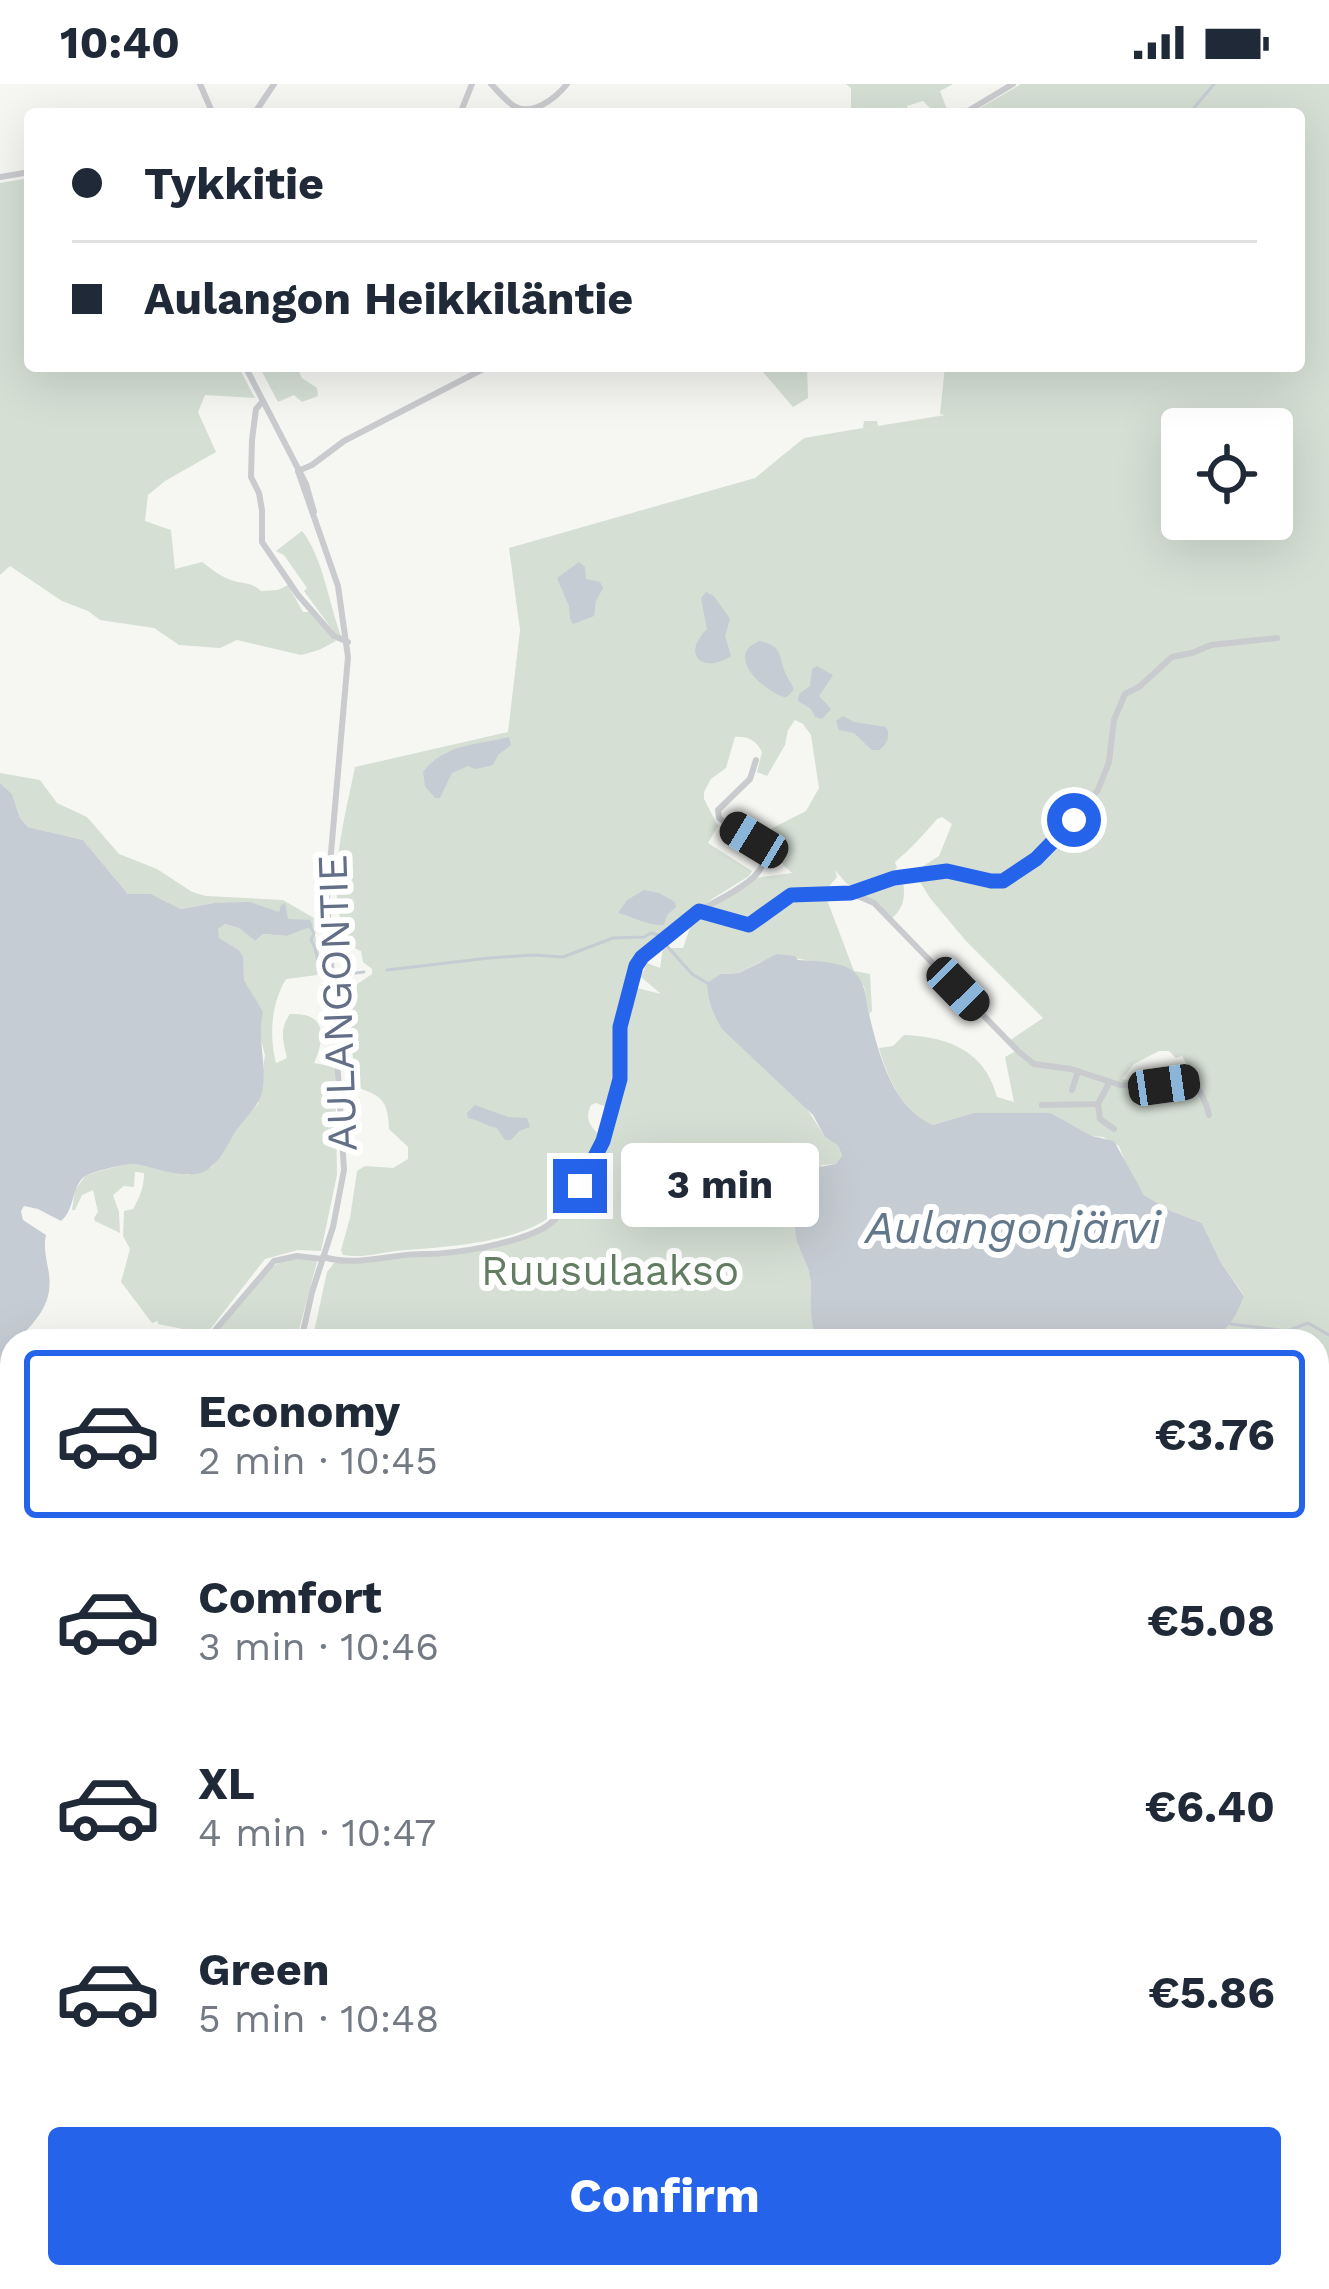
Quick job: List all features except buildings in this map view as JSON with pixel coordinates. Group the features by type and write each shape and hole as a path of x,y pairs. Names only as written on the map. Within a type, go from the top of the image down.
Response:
{"street":[{"path":"491,84 519,108"},
{"path":"525,108 553,100 567,84"},
{"path":"973,108 1013,84"},
{"name":"AULANGONTIE","path":"248,372 298,471 338,586 348,642 327,899 344,1170 303,1329"},
{"path":"298,471 344,441 477,372"},
{"path":"263,401 256,409 251,459 251,477 262,510 262,542 298,595 334,636 348,642"},
{"path":"699,911 749,925 791,895 851,893 894,878 940,871 1003,881 1036,859 1098,790 1125,694 1172,657 1210,645 1277,638"},
{"path":"216,1329 274,1261 297,1256 362,1262 451,1252 523,1235 555,1220 580,1186 603,1141 620,1079 620,1027 636,966 699,911 754,878 763,865 763,852 754,840 718,814 719,806 750,779 756,760"},
{"path":"851,893 874,903 1034,1064 1078,1071 1120,1085 1191,1082 1209,1115"},
{"path":"1072,1090 1078,1071"},
{"path":"1108,1082 1098,1104 1100,1119 1114,1129"},
{"path":"1042,1105 1098,1104"}],"green space":[{"path":"846,84 953,84 940,91 947,108 930,108 923,101 908,108 851,108 851,88"},
{"name":"Ruusulaakso","path":"1021,84 1329,84 1329,1329 1225,1329 1244,1295 1202,1223 1144,1195 1119,1146 1103,1137 1092,1136 1051,1113 973,1113 933,1125 905,1103 879,1048 893,1046 904,1035 950,1043 984,1068 997,1097 1014,1102 1005,1057 1018,1050 1009,1041 1043,1018 966,941 914,872 939,856 952,824 942,817 888,874 902,877 904,890 901,906 890,920 863,896 862,885 855,889 835,870 837,877 824,892 854,971 870,974 869,1014 864,986 823,963 788,957 721,974 825,1137 838,1144 842,1157 836,1164 821,1165 798,1246 810,1270 815,1329 315,1329 327,1272 334,1263 466,1251 542,1231 582,1188 595,1166 625,1078 623,1057 616,1055 609,1108 596,1103 589,1110 589,1121 598,1134 586,1167 568,1198 539,1224 483,1242 343,1255 357,1171 365,1166 393,1168 408,1159 408,1147 389,1129 382,1100 356,1087 347,1000 372,969 363,962 361,951 348,945 337,891 341,837 355,767 508,732 520,630 509,548 755,478 804,438 863,428 864,421 877,421 878,426 945,415 940,414 944,372 1305,372 1305,108 980,108","holes":["795,720 811,735 819,788 806,811 757,836 777,850 792,873 754,878 694,916 683,948 663,948 660,968 647,963 641,977 661,994 625,985 634,960 664,932 752,871 708,843 718,826 704,792 711,779 726,768 735,737 757,744 762,752 757,772 767,776 788,730","1169,1051 1176,1058 1182,1056 1187,1065 1181,1069 1182,1079 1168,1082 1162,1068 1137,1081 1122,1079 1134,1064"]},
{"path":"24,179 24,372 241,372 255,398 205,395 198,412 216,452 148,495 145,521 171,530 175,569 202,562 261,591 288,585 303,612 310,612 336,641 301,655 237,640 220,648 179,645 154,628 100,620 10,566 0,575 0,183"},
{"path":"262,372 299,372 317,388 318,396 302,402 294,395 278,402"},
{"path":"763,372 807,372 808,398 793,407"},
{"path":"302,531 320,567 341,636 304,591 307,588 284,555 276,551"},
{"path":"0,773 40,780 57,803 87,817 119,854 157,869 192,892 283,900 314,918 320,960 317,975 286,979 274,1009 272,1042 276,1063 287,1058 283,1030 290,1014 311,1017 321,1035 314,1063 335,1067 337,1175 321,1251 298,1250 265,1259 210,1329 152,1323 121,1282 130,1249 123,1236 124,1211 133,1209 144,1173 135,1172 134,1187 124,1186 113,1195 120,1233 95,1221 93,1190 82,1195 72,1210 75,1190 86,1175 129,1163 188,1175 212,1167 258,1104 265,1055 258,1029 262,1012 244,980 242,957 239,950 218,938 218,929 225,924 239,928 255,941 263,934 286,936 288,919 282,908 279,913 214,903 181,909 151,894 128,894 83,840 28,827 12,794 0,783"},
{"path":"287,1259 317,1262 299,1329 220,1329 266,1270"}],"water":[{"path":"579,562 585,567 586,579 600,582 603,588 594,616 573,624 557,578"},
{"path":"706,592 730,619 725,636 731,656 712,663 696,654 707,629 701,598"},
{"path":"760,641 779,654 794,690 787,696 762,684 747,666 749,648"},
{"path":"817,666 833,675 819,696 831,709 822,719 798,701"},
{"path":"843,716 886,727 886,743 872,750 854,733 839,730 836,721"},
{"path":"509,737 511,745 493,765 468,766 452,773 440,798 425,786 423,772 441,756"},
{"path":"0,783 12,794 28,827 83,840 128,894 151,894 181,909 250,902 279,912 285,903 288,919 310,920 313,926 286,936 263,934 255,941 239,928 225,924 218,929 219,938 243,957 244,980 263,1012 264,1075 259,1101 205,1171 174,1173 132,1164 90,1174 78,1184 61,1221 24,1206 23,1220 46,1235 50,1285 46,1303 28,1329 0,1329"},
{"path":"644,890 675,902 664,925 618,913 627,900"},
{"name":"Aulangonjärvi","path":"777,954 853,971 865,991 889,1078 907,1106 933,1125 973,1113 1051,1113 1092,1136 1114,1141 1144,1195 1202,1223 1244,1296 1235,1317 1224,1329 814,1329 810,1277 797,1241 795,1212 813,1168 836,1164 842,1156 813,1115 722,1029 707,983 721,974 739,973"},
{"path":"475,1105 508,1117 527,1118 530,1127 505,1140 497,1128 468,1118"}],"waterway":[{"path":"1194,108 1214,84"},
{"path":"310,927 327,977"},
{"path":"387,970 489,958 563,957 613,938 662,936"},
{"path":"667,946 707,983"},
{"path":"348,974 364,972"},
{"path":"1292,1329 1308,1323 1318,1329"},
{"path":"1231,1324 1271,1329"}],"route":[{"path":"580,1186 603,1141 620,1079 620,1027 636,966 699,911 749,925 791,895 851,893 894,878 947,871 1003,881 1036,859 1074,820"}]}
